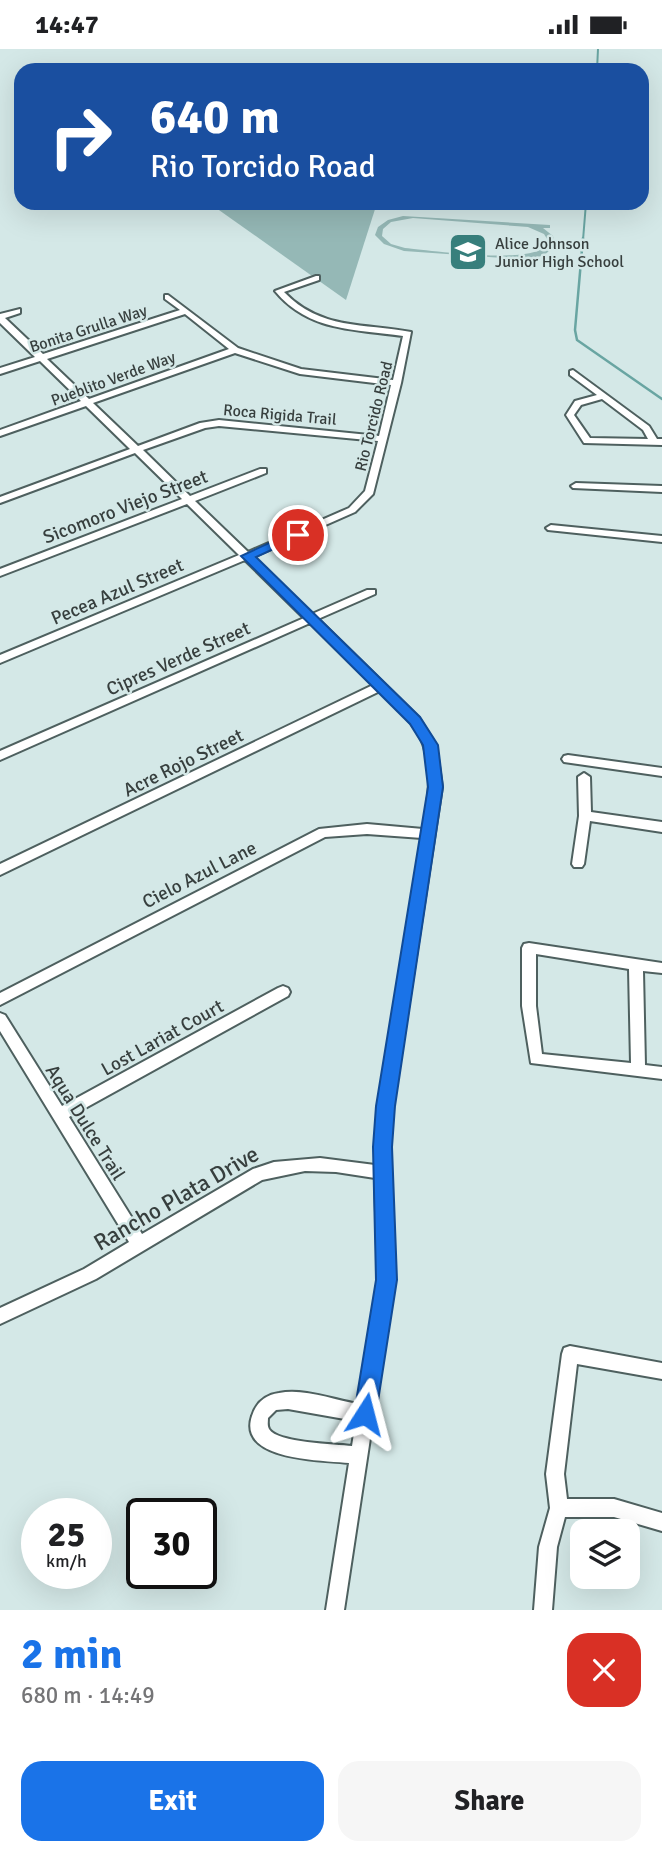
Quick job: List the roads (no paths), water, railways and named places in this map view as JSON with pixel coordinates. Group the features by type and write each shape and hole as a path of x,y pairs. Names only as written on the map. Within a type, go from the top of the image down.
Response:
{"street":[{"path":"279,291 316,278"},
{"name":"Rio Torcido Road","path":"247,556 352,510 370,492 408,334 327,323 300,310 279,291"},
{"path":"168,297 235,350 300,371 397,383"},
{"path":"18,311 0,317 381,685 415,720 430,745 436,787 386,1106 386,1280 335,1610"},
{"name":"Bonita Grulla Way","path":"0,371 186,311"},
{"name":"Pueblito Verde Way","path":"0,433 235,350"},
{"path":"573,373 646,428 658,441"},
{"path":"603,396 578,403 570,415 587,441 658,441"},
{"name":"Roca Rigida Trail","path":"0,500 191,428 219,423 383,439"},
{"name":"Sicomoro Viejo Street","path":"0,573 262,471"},
{"path":"576,486 662,489"},
{"path":"551,528 662,539"},
{"name":"Pecea Azul Street","path":"0,659 247,556"},
{"name":"Cipres Verde Street","path":"0,756 370,592"},
{"name":"Acre Rojo Street","path":"0,870 381,685"},
{"path":"568,759 662,772"},
{"path":"578,864 585,816 584,777"},
{"path":"585,816 662,827"},
{"name":"Cielo Azul Lane","path":"0,999 323,832 368,829 428,834"},
{"path":"662,968 529,948 529,1006 536,1059 662,1073"},
{"path":"636,964 638,1069"},
{"name":"Lost Lariat Court","path":"60,1115 283,992"},
{"name":"Aqua Dulce Trail","path":"0,1019 140,1245"},
{"name":"Rancho Plata Drive","path":"0,1316 90,1274 258,1174 279,1166 325,1163 384,1173"},
{"path":"543,1610 548,1547 559,1508 555,1474 570,1354 662,1371"},
{"path":"359,1455 272,1442 260,1429 259,1415 269,1403 286,1400 365,1414"},
{"path":"559,1508 614,1508 662,1522"}],"waterway":[{"path":"597,63 598,49"},
{"path":"583,240 585,210"},
{"path":"583,238 575,330 577,340 662,399"}],"place":[{"name":"Alice Johnson Junior High School","path":"468,252"}]}
